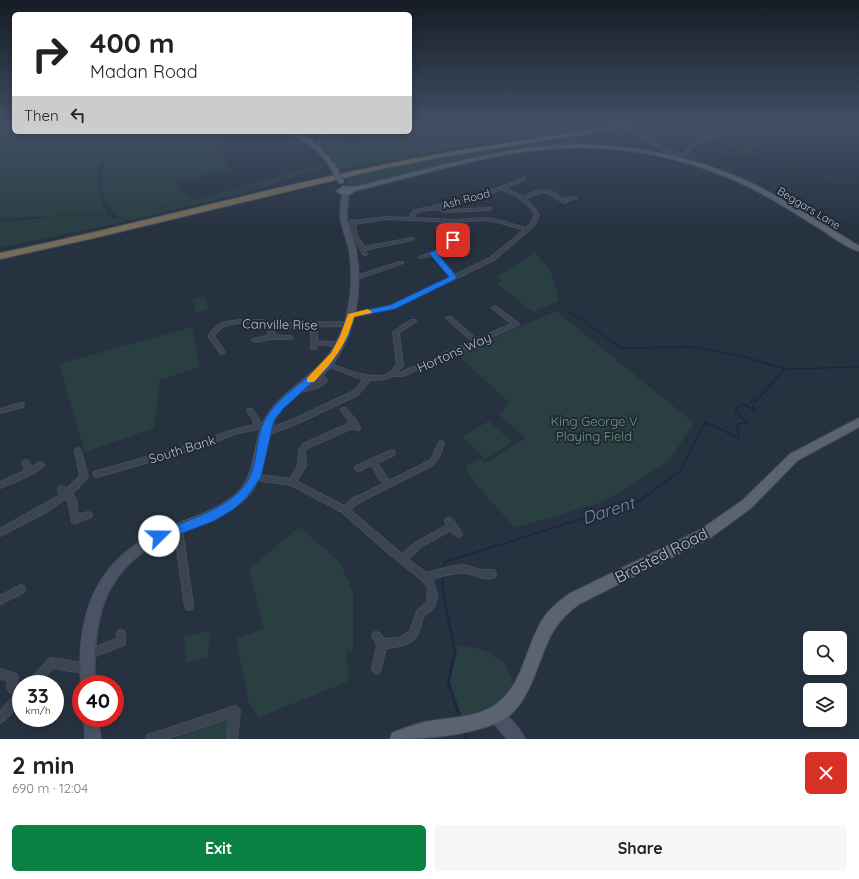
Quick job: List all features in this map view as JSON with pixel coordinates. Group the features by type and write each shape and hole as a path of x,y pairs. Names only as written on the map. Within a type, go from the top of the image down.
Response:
{"highway":[{"path":"0,251 127,224 308,179 406,158"},
{"path":"0,256 123,230 387,165 423,158"}],"main road":[{"path":"328,158 345,188"},
{"name":"Beggars Lane","path":"345,188 486,158"},
{"name":"Beggars Lane","path":"686,158 746,184 859,249"},
{"name":"Brasted Road","path":"496,715 514,699 539,646 545,629 562,607 574,599 705,534 747,504 794,457 859,422"},
{"path":"398,739 425,729 448,732 496,715"}],"street":[{"name":"Ash Road","path":"413,219 414,212 470,200 524,179"},
{"path":"345,188 344,222 364,251 410,238"},
{"path":"351,315 392,307 492,259 532,224 537,214 533,206 524,199 502,188"},
{"path":"524,199 542,190 550,191 564,201 575,198"},
{"path":"435,207 447,211 484,208 490,209"},
{"path":"87,675 87,634 102,589 110,576 120,564 140,546 210,517 230,506 251,485 256,477 263,428 274,412 327,364 340,345 349,324 355,278 352,222 381,218 454,221 485,219 526,229"},
{"path":"421,258 453,248 453,240 447,232"},
{"path":"433,253 454,277"},
{"path":"355,278 401,263"},
{"name":"Hortons Way","path":"369,377 384,377 392,374 401,375 516,324 495,308"},
{"path":"449,318 476,342"},
{"name":"Canville Rise","path":"222,352 211,337 219,327 229,323 255,321 267,322 272,326 349,324"},
{"path":"392,374 400,365 396,332 413,322"},
{"path":"271,337 272,326"},
{"path":"314,332 314,345 340,345"},
{"path":"255,340 271,337 290,338"},
{"path":"263,428 294,422 356,393 369,377 327,364"},
{"path":"0,411 21,405"},
{"path":"292,482 302,466 302,450 305,446 356,426 344,410"},
{"path":"250,411 263,428"},
{"name":"South Bank","path":"97,474 205,443 233,432 263,428"},
{"path":"345,510 355,501 431,463 436,457 441,444"},
{"path":"0,532 57,502 63,493 84,477 78,451"},
{"path":"359,468 392,453"},
{"path":"373,462 388,485"},
{"path":"26,463 29,472"},
{"path":"0,485 29,472 40,465"},
{"path":"256,477 292,482 345,510 374,536 426,576 430,582 433,598 431,604 420,614 412,634 400,642 382,644"},
{"path":"63,493 72,500 75,520 88,515"},
{"path":"403,558 418,544 450,524 458,534"},
{"path":"178,529 190,606"},
{"path":"426,576 438,572 465,569 481,576 492,574"},
{"path":"0,600 21,589"},
{"path":"376,636 382,644 377,669"},
{"path":"86,655 121,638"},
{"path":"40,675 51,663 83,668 86,667"},
{"path":"0,674 12,677"},
{"path":"0,718 12,705"},
{"path":"151,739 235,710 232,739"},
{"path":"496,715 517,739"},
{"path":"92,727 93,739"}],"green space":[{"path":"0,158 224,158 228,170 174,182 187,195 194,198 149,210 197,199 323,164 325,167 255,190 119,223 0,248 0,220 17,221 57,216 107,214 114,219 120,217 114,213 105,200 102,177 106,163 99,164 98,187 100,198 107,213 0,219"},
{"path":"331,158 399,158 339,170"},
{"path":"440,158 480,158 360,185 350,185 344,178"},
{"path":"756,158 771,158 819,175 859,182 853,183 859,184 859,186 830,181"},
{"path":"535,252 545,264 554,280 558,301 533,312 497,284 502,281 497,277"},
{"path":"205,296 208,310 196,313 192,299"},
{"name":"King George V Playing Field","path":"556,311 694,423 669,461 605,501 515,528 475,483 465,466 480,459 485,463 526,438 498,414 504,410 503,407 507,406 508,402 457,354"},
{"path":"192,327 199,367 160,380 154,428 85,452 59,364"},
{"path":"489,421 512,442 485,459 462,437"},
{"path":"299,527 339,561 353,592 353,650 346,652 349,681 259,717 249,703 236,639 264,629 249,569"},
{"path":"210,631 208,657 186,663 184,637"},
{"path":"458,645 484,650 505,663 515,688 491,708 479,713 462,717 450,682"},
{"path":"226,719 229,723 227,739 173,739"}],"waterway":[{"path":"762,158 820,177 859,185"},
{"path":"566,309 621,348 693,347 745,357 785,369"},
{"name":"Darent","path":"785,369 859,367"},
{"name":"Darent","path":"754,409 750,399 756,401 785,369"},
{"name":"Darent","path":"737,409 743,404 752,409"},
{"name":"Darent","path":"750,408 755,411 754,408"},
{"name":"Darent","path":"464,556 639,501 680,471 705,422 739,438 737,424 747,423 735,411 737,409"},
{"name":"Darent","path":"444,570 445,562 468,555"},
{"name":"Darent","path":"443,575 442,586 455,653 448,682 460,718"},
{"name":"Darent","path":"464,731 467,739"}],"slow traffic":[{"path":"311,380 327,364 334,354 344,336 351,315 368,312"}],"route":[{"path":"159,536 210,517 230,506 242,495 256,477 267,425 274,412 327,364 344,336 351,315 392,307 454,277 433,253 450,247 453,240"}]}
